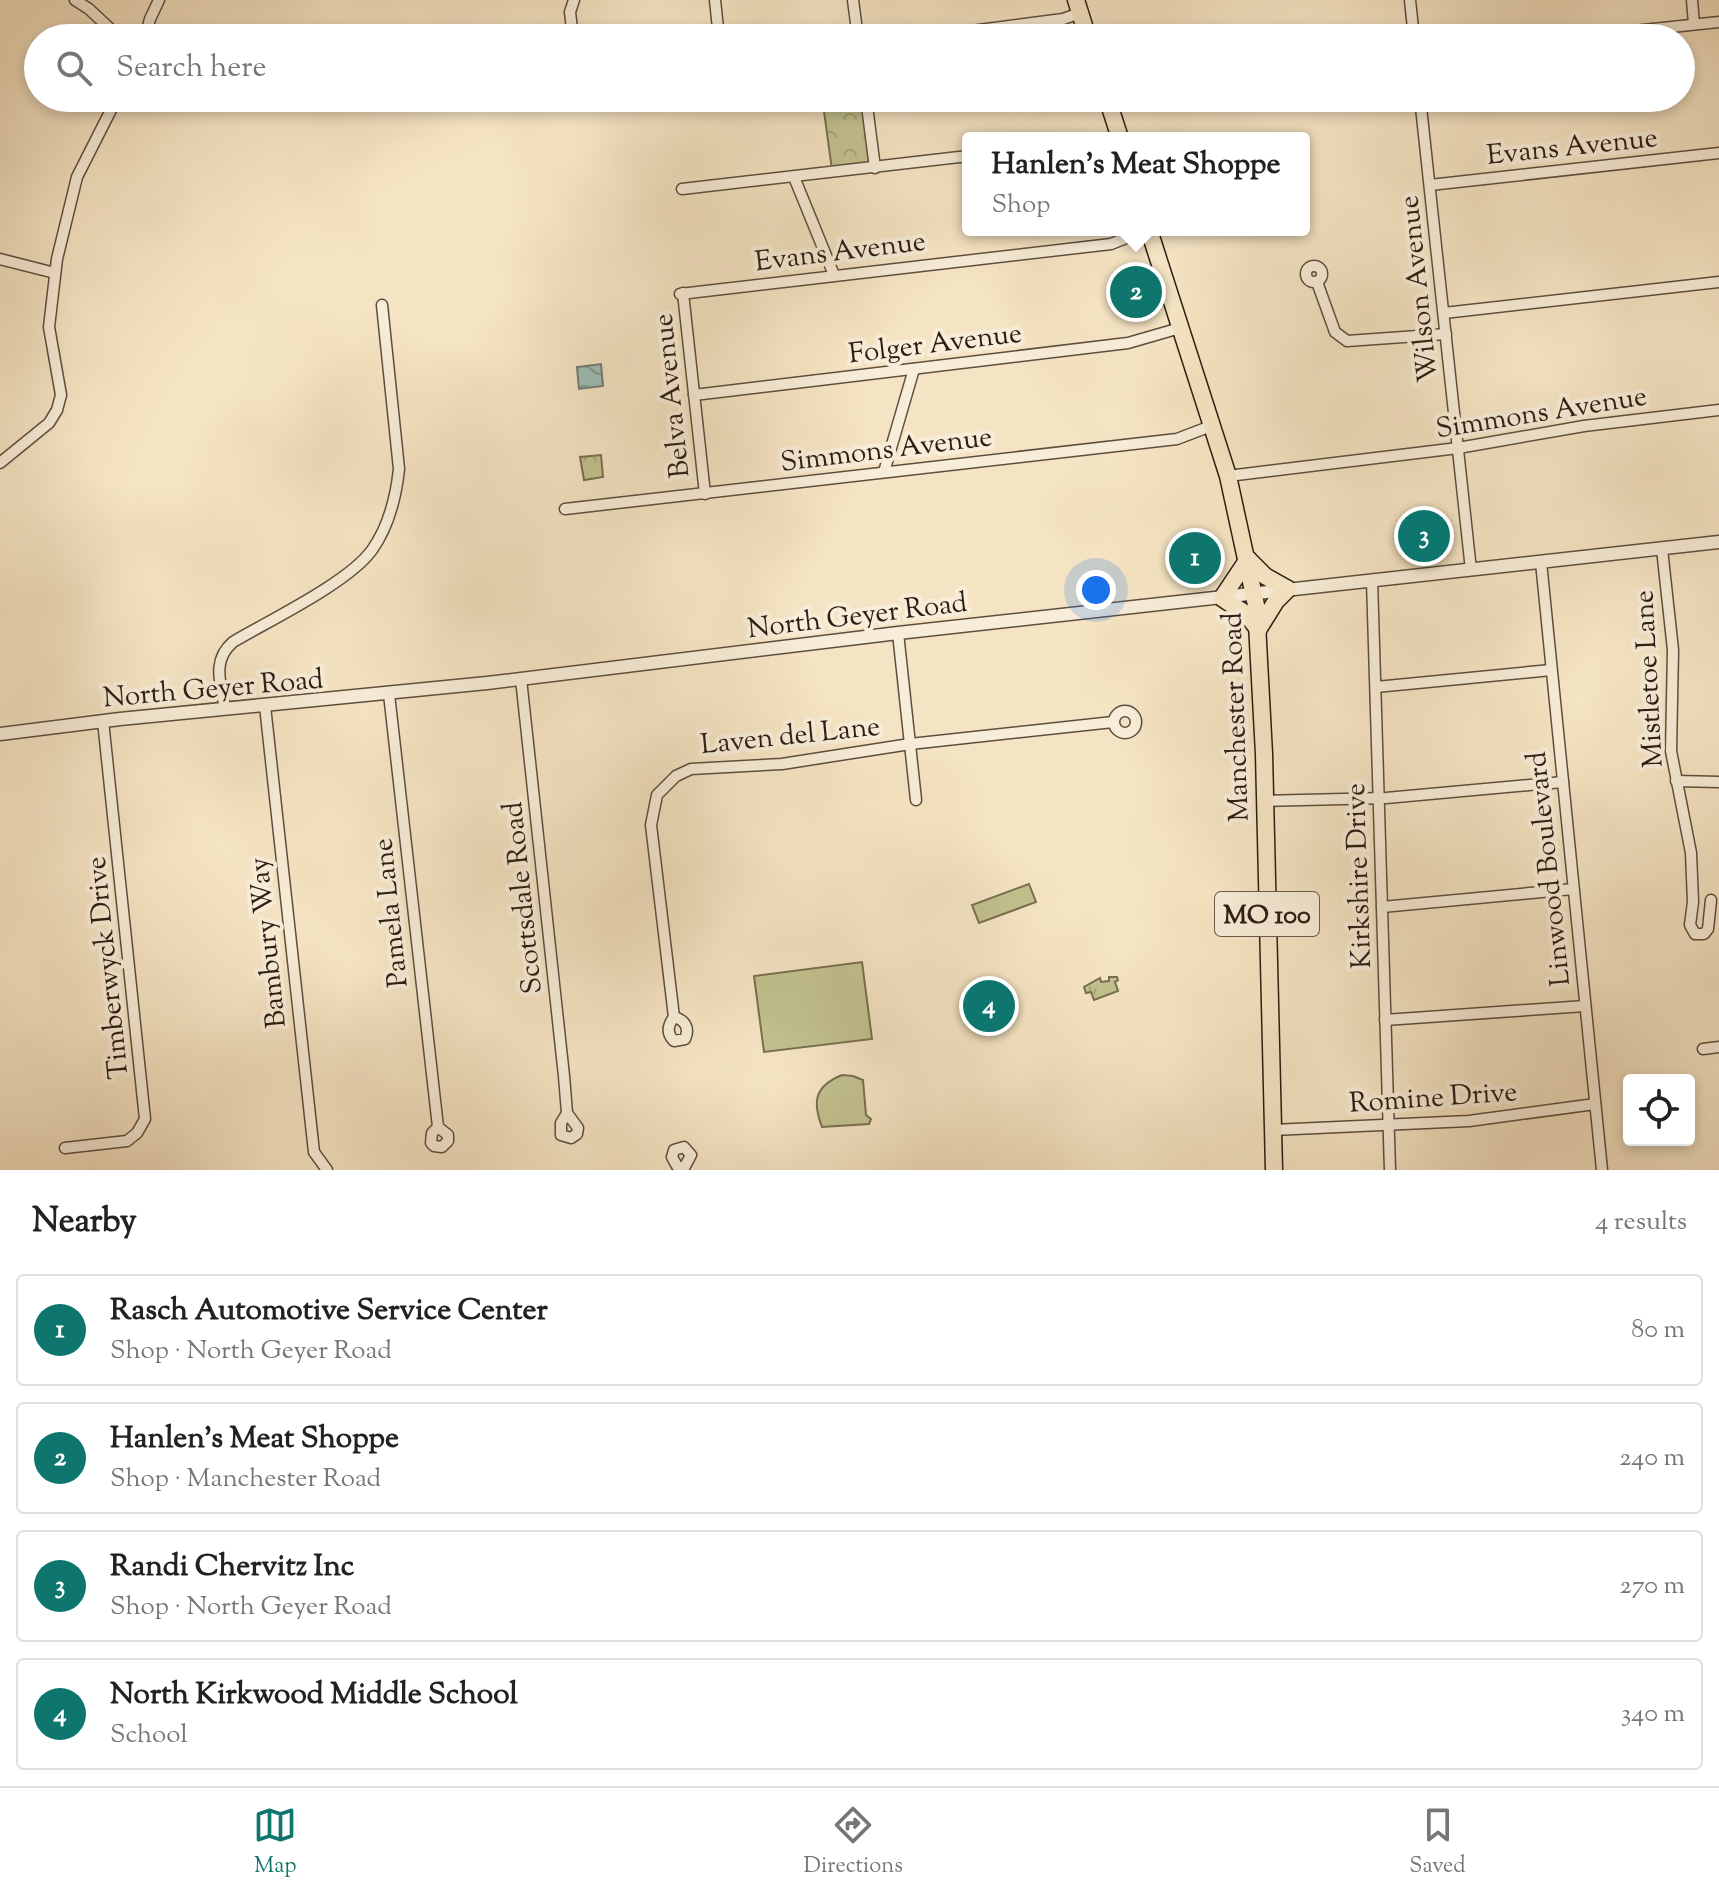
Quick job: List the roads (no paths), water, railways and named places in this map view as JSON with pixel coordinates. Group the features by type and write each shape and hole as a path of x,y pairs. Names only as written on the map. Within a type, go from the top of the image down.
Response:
{"main road":[{"path":"1110,112 1116,132"},
{"name":"Manchester Road","path":"1150,236 1228,476 1254,593 1264,801 1274,1170"},
{"path":"1248,559 1265,576 1288,589 1276,601 1258,630 1246,614 1222,598 1248,559"}],"street":[{"path":"75,0 105,24"},
{"path":"149,24 159,0"},
{"path":"571,24 570,12 574,0"},
{"path":"715,0 718,24"},
{"path":"853,0 856,24"},
{"path":"1410,0 1413,24"},
{"path":"1692,0 1694,24 1719,22"},
{"path":"1025,24 1063,19 1078,7"},
{"path":"0,463 49,423 57,410 61,395 49,327 55,273 77,177 110,112"},
{"path":"868,112 875,168"},
{"name":"Wilson Avenue","path":"1422,112 1471,570"},
{"name":"Evans Avenue","path":"1430,185 1719,153"},
{"path":"682,189 962,157"},
{"path":"794,177 834,275"},
{"name":"Evans Avenue","path":"681,294 1111,244 1132,236"},
{"path":"0,259 55,273"},
{"path":"1317,282 1335,332 1347,341 1446,334"},
{"path":"1444,313 1719,282"},
{"name":"Belva Avenue","path":"681,294 705,494"},
{"path":"225,709 219,677 222,651 343,577 371,551 388,519 396,494 399,469 382,305"},
{"name":"Folger Avenue","path":"694,395 1128,343 1180,328"},
{"path":"884,472 914,369"},
{"name":"Simmons Avenue","path":"1228,476 1458,448 1584,426 1719,410"},
{"name":"Simmons Avenue","path":"565,509 1177,439 1211,426"},
{"name":"North Geyer Road","path":"0,734 389,694 898,633 1719,542"},
{"name":"Mistletoe Lane","path":"1662,549 1673,650 1671,751 1691,853 1691,930 1700,935 1708,929 1715,900"},
{"name":"Linwood Boulevard","path":"1541,562 1602,1170"},
{"name":"Kirkshire Drive","path":"1372,580 1390,1170"},
{"path":"898,633 916,800"},
{"path":"1376,687 1551,670"},
{"name":"Scottsdale Road","path":"521,679 567,1113"},
{"name":"Pamela Lane","path":"389,694 438,1127"},
{"name":"Bambury Way","path":"265,706 314,1152 327,1170"},
{"name":"Timberwyck Drive","path":"65,1148 127,1141 137,1133 145,1119 103,721"},
{"name":"Laven del Lane","path":"674,1017 651,825 657,795 683,771 782,764 910,744 1113,722"},
{"path":"1676,781 1719,782"},
{"path":"1264,801 1378,797 1563,782"},
{"path":"1382,907 1573,889"},
{"path":"1693,902 1715,900"},
{"path":"1385,1020 1585,1006"},
{"path":"1703,1049 1719,1047"},
{"name":"Romine Drive","path":"1273,1130 1469,1121 1595,1104"}],"water":[{"path":"601,364 603,386 579,389 577,367"}],"place":[{"name":"Hanlen's Meat Shoppe","path":"1136,292"},
{"name":"Randi Chervitz Inc","path":"1424,536"},
{"name":"Rasch Automotive Service Center","path":"1195,558"},
{"name":"North Kirkwood Middle School","path":"989,1006"}]}
